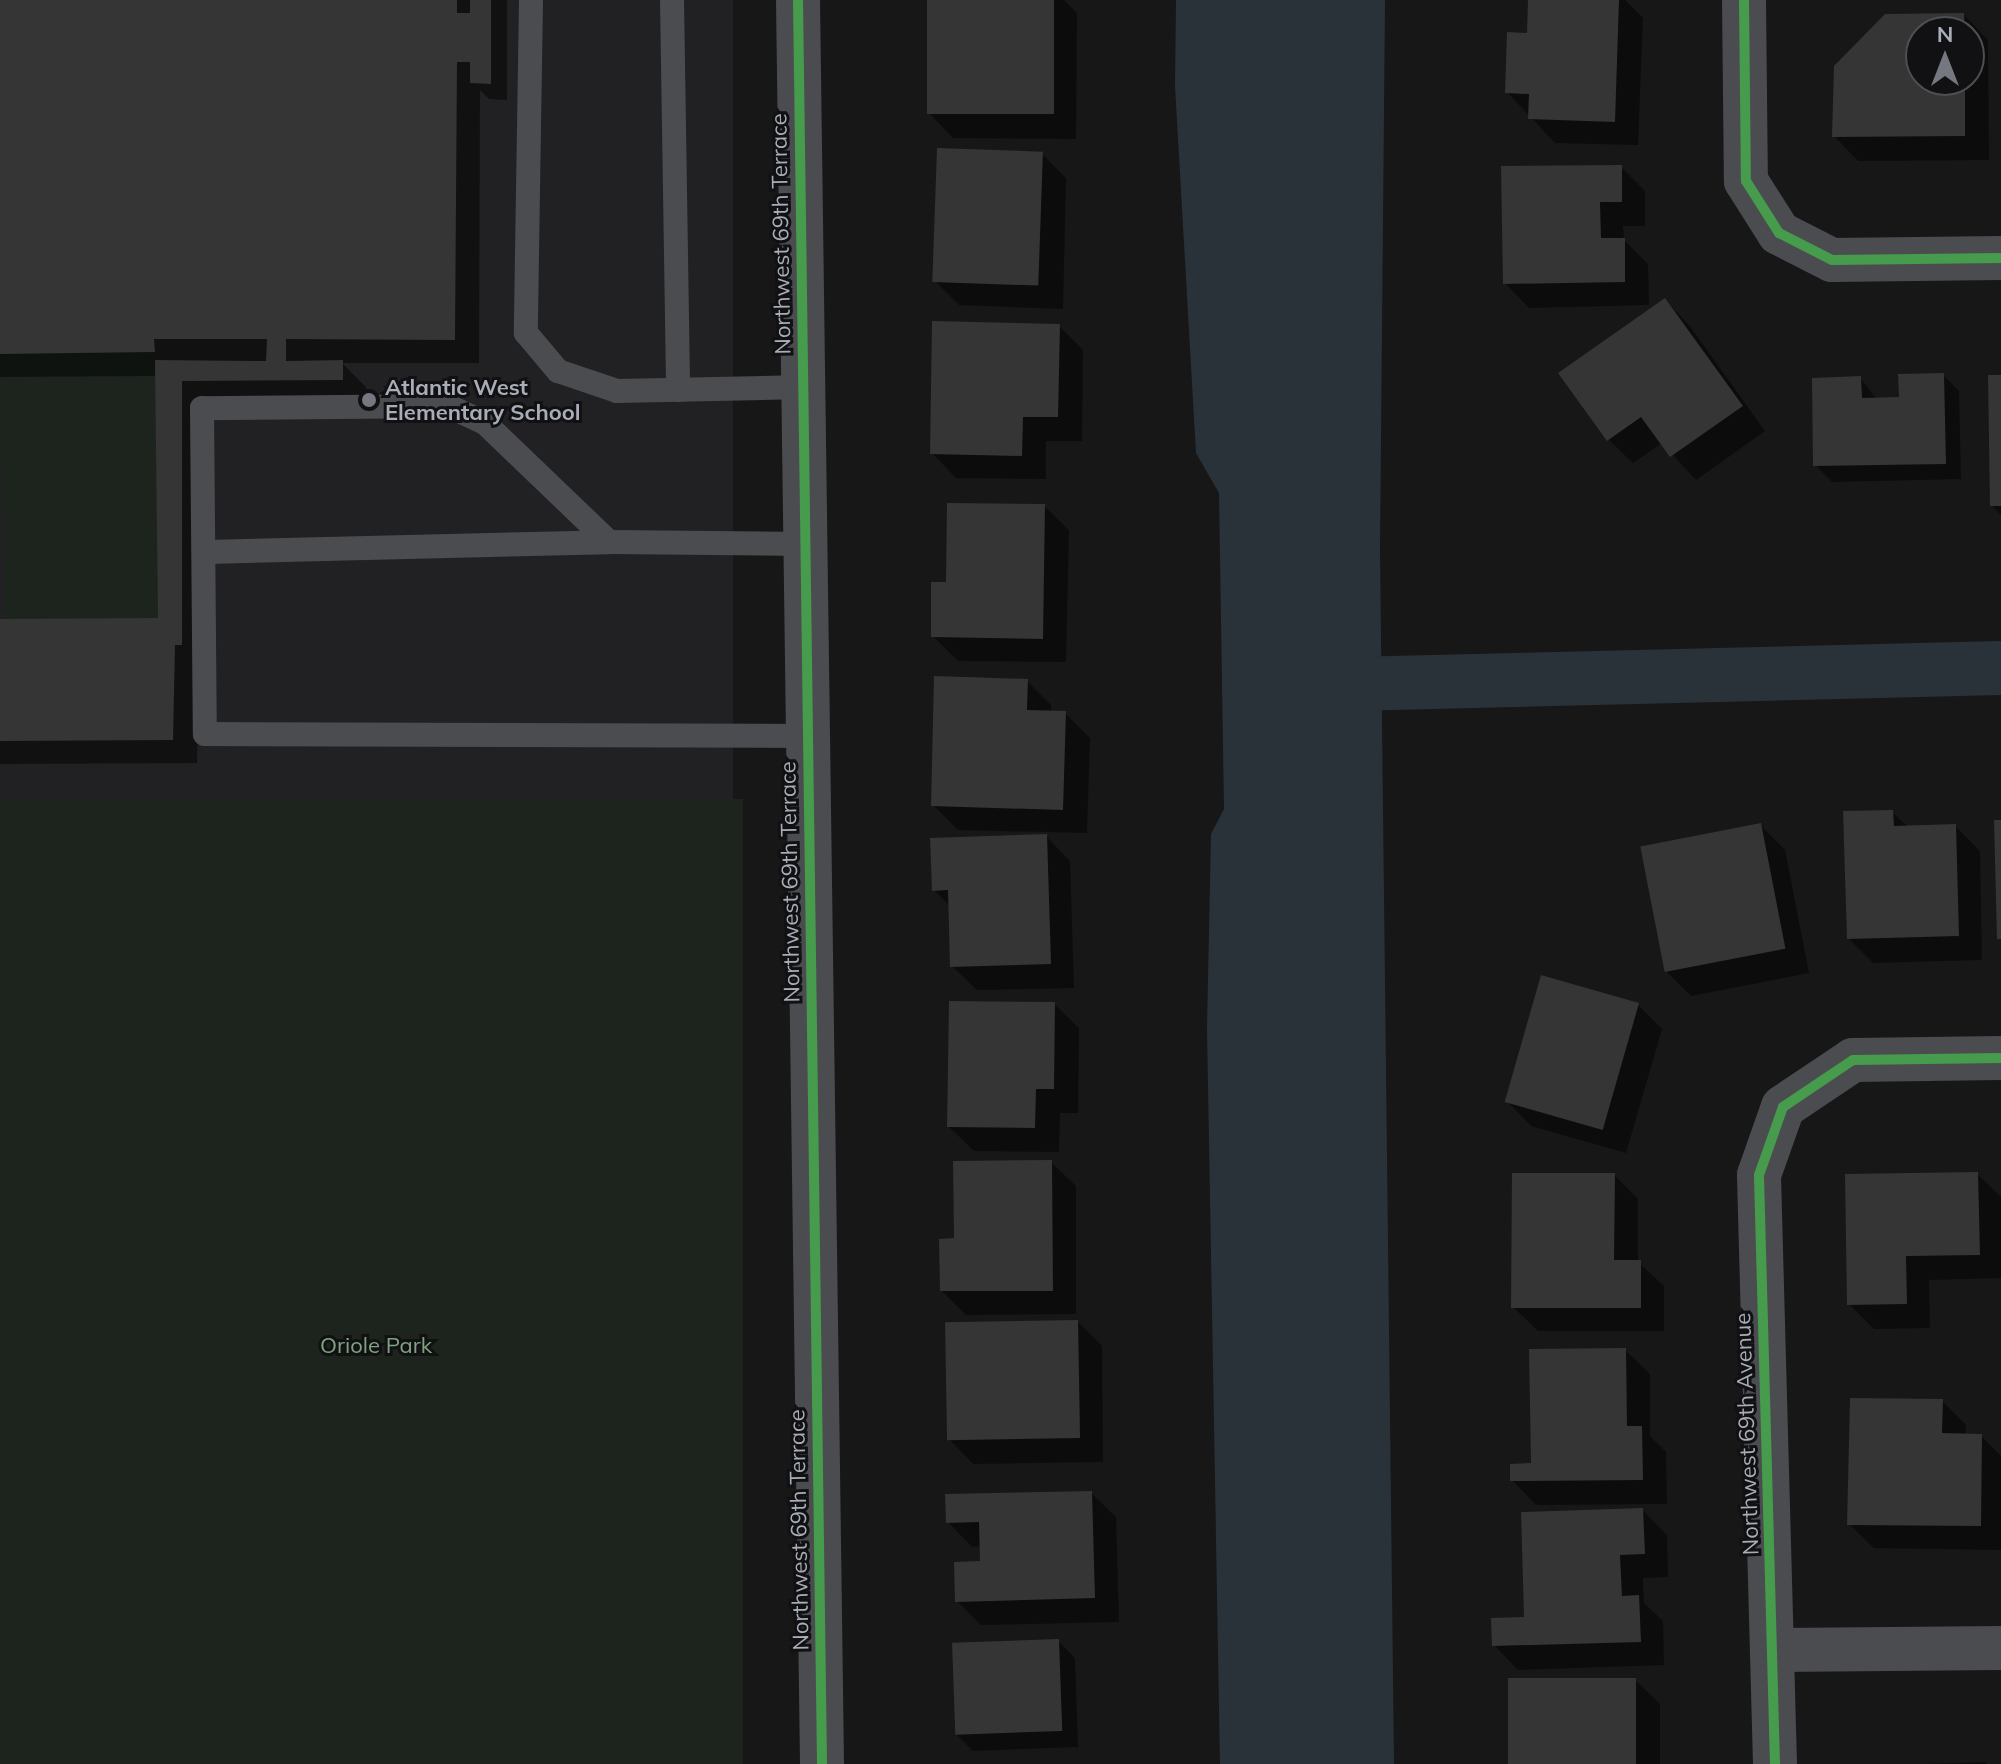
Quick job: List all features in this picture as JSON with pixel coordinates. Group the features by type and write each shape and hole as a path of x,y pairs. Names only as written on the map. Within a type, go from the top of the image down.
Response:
{"street":[{"name":"Northwest 69th Terrace","path":"798,0 822,1764"},
{"path":"1744,0 1746,181 1779,233 1832,260 2001,258"},
{"name":"Northwest 69th Avenue","path":"1775,1764 1759,1175 1783,1107 1853,1060 2001,1058"},
{"path":"1774,1650 2001,1648"}],"lane":[{"path":"531,0 526,333 558,371 617,391 803,387"},
{"path":"672,0 678,390"},
{"path":"609,542 485,423 449,406 202,408 206,552 205,734 808,736"},
{"path":"206,552 609,542 805,544"}],"shaded area":[{"name":"Atlantic West Elementary School","path":"0,0 733,0 733,799 0,799"},
{"path":"1176,0 1385,0 1380,550 1394,1764 1220,1764 1207,1028 1211,834 1224,809 1219,493 1196,453 1175,86"}],"green space":[{"path":"155,352 160,618 5,621 0,355"},
{"name":"Oriole Park","path":"0,799 743,799 743,1764 0,1764"}],"building":[{"path":"0,0 457,0 457,13 470,13 470,0 491,0 491,84 470,83 470,62 457,62 455,340 286,339 286,361 343,360 343,380 182,381 182,645 175,645 173,740 0,741 0,619 158,618 155,360 266,361 267,339 154,339 155,352 0,354"},
{"path":"927,0 1054,0 1054,114 927,114"},
{"path":"1528,0 1619,0 1615,122 1528,119 1529,94 1505,93 1507,32 1527,33"},
{"path":"1964,13 1964,16 1905,16 1905,96 1965,96 1965,136 1832,137 1834,66 1885,14"},
{"path":"937,148 1043,152 1038,286 932,282"},
{"path":"1622,165 1622,202 1600,202 1601,238 1625,238 1625,282 1503,284 1501,166"},
{"path":"1665,298 1743,406 1670,457 1641,417 1607,441 1558,373"},
{"path":"932,321 1060,324 1058,417 1023,417 1022,456 930,454"},
{"path":"1944,373 1946,464 1813,466 1812,378 1861,376 1862,398 1899,397 1898,374"},
{"path":"1988,375 2001,375 2001,506 1990,506"},
{"path":"947,503 1045,504 1043,639 931,637 931,582 946,582"},
{"path":"934,676 1028,679 1027,710 1066,711 1063,810 931,806"},
{"path":"1893,810 1894,826 1956,824 1959,936 1847,939 1843,811"},
{"path":"1994,820 2001,820 2001,939 1997,939"},
{"path":"1761,823 1785,949 1665,972 1640,846"},
{"path":"1047,834 1051,964 950,967 948,890 932,891 930,838"},
{"path":"1541,975 1639,1003 1603,1130 1505,1102"},
{"path":"949,1001 1055,1002 1054,1089 1036,1089 1035,1128 947,1127"},
{"path":"1052,1160 1053,1291 940,1291 939,1239 954,1238 953,1161"},
{"path":"1978,1172 1980,1255 1906,1256 1907,1304 1847,1305 1845,1174"},
{"path":"1512,1173 1615,1173 1614,1260 1641,1260 1641,1308 1511,1308"},
{"path":"1078,1320 1080,1438 947,1440 945,1322"},
{"path":"1626,1348 1627,1426 1642,1426 1643,1480 1510,1481 1510,1464 1531,1463 1529,1349"},
{"path":"1850,1398 1943,1399 1942,1433 1982,1434 1981,1526 1847,1525"},
{"path":"1092,1491 1095,1598 955,1602 954,1562 980,1561 979,1522 946,1523 945,1494"},
{"path":"1643,1508 1645,1554 1620,1555 1622,1596 1639,1595 1641,1642 1492,1646 1491,1618 1524,1617 1521,1512"},
{"path":"1059,1639 1062,1731 955,1735 952,1643"},
{"path":"1508,1678 1636,1678 1636,1764 1508,1764"}],"waterway":[{"path":"1309,685 2001,668"}],"cycle path":[{"path":"798,0 822,1764"},
{"path":"1744,0 1746,181 1779,233 1832,260 2001,258"},
{"path":"1775,1764 1759,1175 1783,1107 1853,1060 2001,1058"}],"place":[{"name":"Atlantic West Elementary School","path":"369,400"}]}
